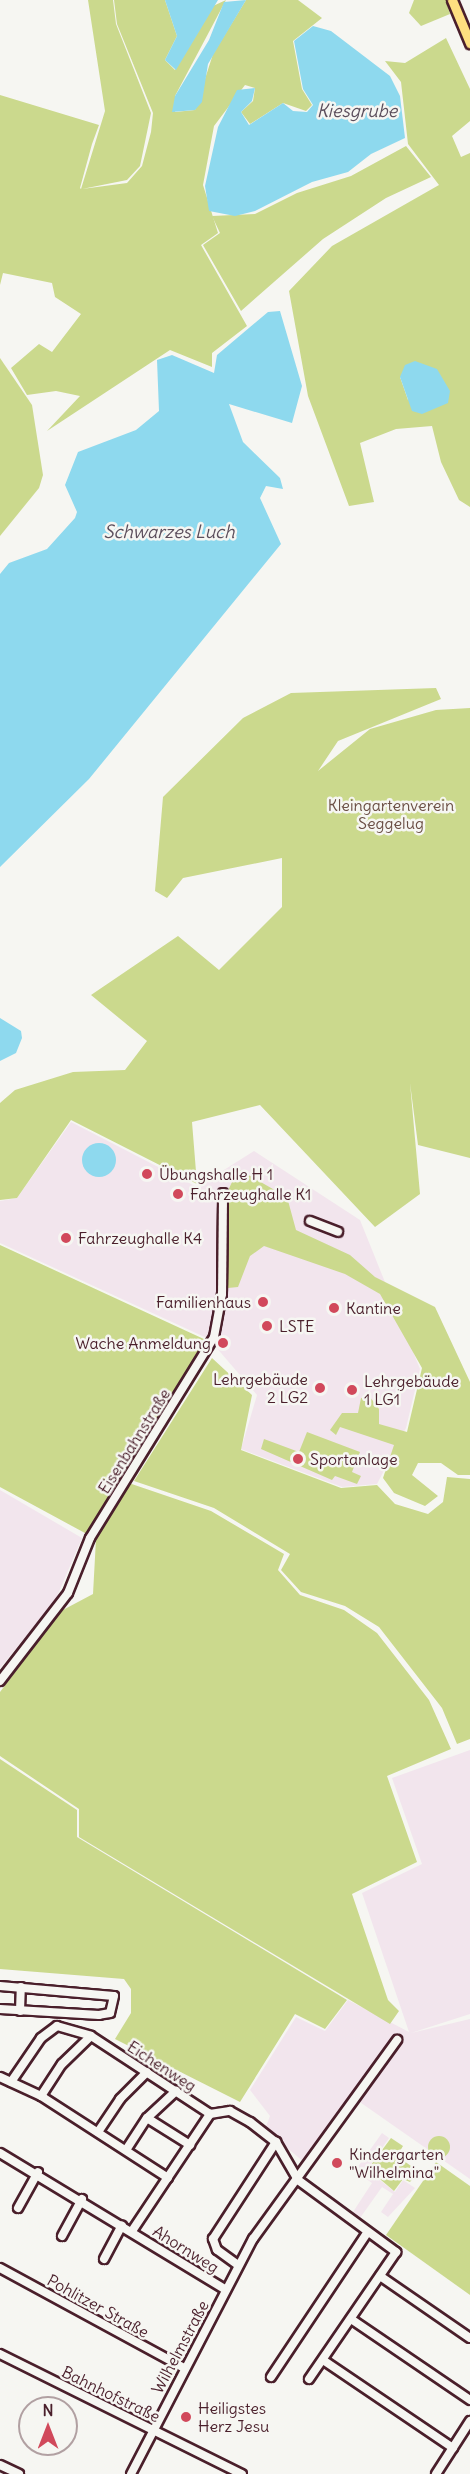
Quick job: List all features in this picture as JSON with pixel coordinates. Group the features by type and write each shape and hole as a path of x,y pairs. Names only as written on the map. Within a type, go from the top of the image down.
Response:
{"main road":[{"path":"452,0 470,43"}],"street":[{"name":"Eisenbahnstraße","path":"0,1681 68,1593 90,1538 214,1337 222,1294 223,1193"},
{"path":"310,1221 338,1232"},
{"path":"0,1986 110,1993 114,2007 99,2015 0,2009"},
{"path":"20,2010 21,1987"},
{"name":"Eichenweg","path":"11,2082 41,2038 57,2026 92,2036 210,2114 230,2111 276,2142 298,2180"},
{"path":"40,2096 62,2064 92,2036"},
{"name":"Wilhelmstraße","path":"131,2474 238,2265 397,2040"},
{"path":"98,2132 120,2099 147,2072"},
{"path":"0,2077 40,2096 168,2178"},
{"path":"126,2150 147,2118 176,2091"},
{"name":"Ahornweg","path":"132,2231 210,2114"},
{"path":"147,2118 190,2145"},
{"path":"238,2265 217,2250 213,2239 276,2142"},
{"name":"Ahornweg","path":"0,2153 38,2172 226,2290"},
{"path":"18,2208 38,2172"},
{"path":"298,2180 367,2233 396,2252 309,2379"},
{"path":"62,2236 82,2199"},
{"path":"104,2259 122,2225"},
{"path":"271,2377 367,2233"},
{"name":"Pohlitzer Straße","path":"0,2268 184,2368"},
{"path":"380,2276 470,2338"},
{"path":"351,2319 470,2400"},
{"name":"Bahnhofstraße","path":"0,2354 242,2474"},
{"path":"323,2360 453,2448"},
{"path":"436,2474 470,2421"},
{"path":"0,2465 19,2474"}],"shaded area":[{"path":"71,1122 197,1187 254,1151 360,1220 420,1369 406,1428 377,1484 342,1487 241,1449 257,1395 209,1339 0,1243 0,1201 17,1198"},
{"path":"0,1490 82,1538 55,1601 0,1668"},
{"path":"470,1750 470,2014 411,2033 470,2019 470,2179 354,2098 305,2163 265,2129 270,2116 250,2090 296,2017 325,2031 348,2000 409,2032 362,1893 422,1864 392,1778"},
{"path":"382,2133 389,2138 367,2170 395,2192 403,2180 415,2188 388,2217 381,2212 393,2194 382,2187 360,2218 353,2212 372,2183 355,2171"}],"green space":[{"path":"88,0 113,0 116,24 151,113 140,166 127,180 82,189 127,183 142,166 151,132 153,113 117,24 114,0 165,0 177,36 165,60 175,70 213,6 226,0 175,96 175,112 195,110 213,54 246,0 298,0 322,18 293,41 302,89 312,105 306,111 283,103 250,124 241,112 253,101 255,88 245,85 214,126 203,185 218,233 201,245 247,326 212,353 212,367 170,350 47,431 80,396 56,391 27,395 11,368 39,344 52,352 81,314 55,297 52,283 3,273 0,285 0,95 99,125 81,189 105,111"},
{"path":"414,0 446,0 450,14 421,26 409,13"},
{"path":"446,38 470,89 470,121 452,136 461,157 470,153 470,507 459,500 441,462 432,426 396,429 360,443 374,502 349,506 308,396 289,291 332,246 439,185 408,144 401,82 385,61 405,63","holes":["400,377 448,403 408,400"]},
{"path":"406,146 431,177 386,198 323,239 241,311 203,245 220,233 212,216 255,214 297,193 351,176"},
{"path":"0,358 32,405 43,475 39,488 0,536"},
{"name":"Kleingartenverein Seggelug","path":"436,688 441,699 338,741 318,771 370,729 436,710 470,708 470,1158 418,1145 410,1083 420,1194 375,1227 260,1105 192,1122 197,1184 71,1120 17,1198 0,1200 0,1103 15,1090 73,1072 125,1070 147,1041 91,995 178,936 219,970 282,907 282,858 183,878 167,898 155,891 163,797 243,718 291,693"},
{"path":"238,1169 287,1197 296,1230 350,1255 375,1277 435,1307 470,1382 470,1475 458,1475 441,1463 418,1463 412,1475 438,1496 425,1506 394,1493 383,1478 394,1445 340,1427 336,1435 330,1430 342,1413 358,1413 361,1398 370,1397 379,1409 379,1424 407,1432 422,1368 380,1294 345,1274 264,1246 250,1256 238,1287 228,1288 226,1195"},
{"path":"0,1245 206,1340 117,1479 211,1511 284,1554 278,1570 300,1595 344,1610 377,1633 429,1700 451,1749 387,1776 417,1862 352,1894 388,2000 399,2011 390,2024 79,1837 79,1809 0,1756 0,1692 61,1611 93,1594 96,1539 0,1487"},
{"path":"212,1358 252,1395 241,1450 341,1488 377,1485 395,1504 428,1514 443,1502 447,1477 470,1479 470,1739 457,1744 442,1708 379,1627 345,1606 301,1592 281,1570 290,1554 214,1508 134,1481"},
{"name":"Sportanlage","path":"307,1432 360,1452 352,1472 361,1476 357,1484 335,1476 332,1480 261,1449 264,1439 299,1452"},
{"path":"0,1759 77,1810 77,1837 347,2000 325,2029 295,2014 240,2102 115,2039 131,2013 131,1989 124,1979 0,1969"},
{"path":"439,2136 447,2139 450,2147 447,2155 439,2158 431,2155 428,2147 431,2139"},
{"path":"391,2138 403,2146 397,2156 411,2166 408,2173 414,2177 410,2182 403,2179 394,2191 368,2169"},
{"path":"436,2162 470,2186 470,2295 386,2235"}],"water":[{"path":"165,0 218,0 176,70 165,60 177,36"},
{"path":"246,0 208,64 202,102 195,110 172,112 175,96 209,40 224,2"},
{"name":"Kiesgrube","path":"313,26 331,31 390,76 400,96 405,138 371,154 348,172 312,182 255,211 235,216 209,211 205,186 218,127 237,90 255,88 252,101 241,112 249,125 283,103 293,111 307,112 313,105 303,89 294,41"},
{"name":"Schwarzes Luch","path":"280,311 302,386 292,423 229,404 243,442 280,478 283,489 266,486 260,498 281,544 89,779 0,867 0,574 9,563 47,549 75,518 77,512 65,485 78,452 136,430 159,411 157,360 172,355 214,373 217,355 268,312"},
{"path":"415,361 437,369 450,391 448,403 422,414 412,411 400,377 405,365"},
{"path":"0,1018 21,1031 22,1038 16,1053 0,1061"},
{"path":"99,1143 111,1148 116,1160 111,1172 99,1177 87,1172 82,1160 87,1148"}],"place":[{"name":"Übungshalle H 1","path":"147,1174"},
{"name":"Fahrzeughalle K1","path":"178,1194"},
{"name":"Fahrzeughalle K4","path":"66,1238"},
{"name":"Familienhaus","path":"263,1302"},
{"name":"Kantine","path":"334,1308"},
{"name":"LSTE","path":"267,1326"},
{"name":"Wache Anmeldung","path":"223,1343"},
{"name":"Lehrgebäude 2 LG2","path":"320,1388"},
{"name":"Lehrgebäude 1 LG1","path":"352,1390"},
{"name":"Sportanlage","path":"298,1459"},
{"name":"Kindergarten \"Wilhelmina\"","path":"337,2163"},
{"name":"Heiligstes Herz Jesu","path":"186,2417"}]}
